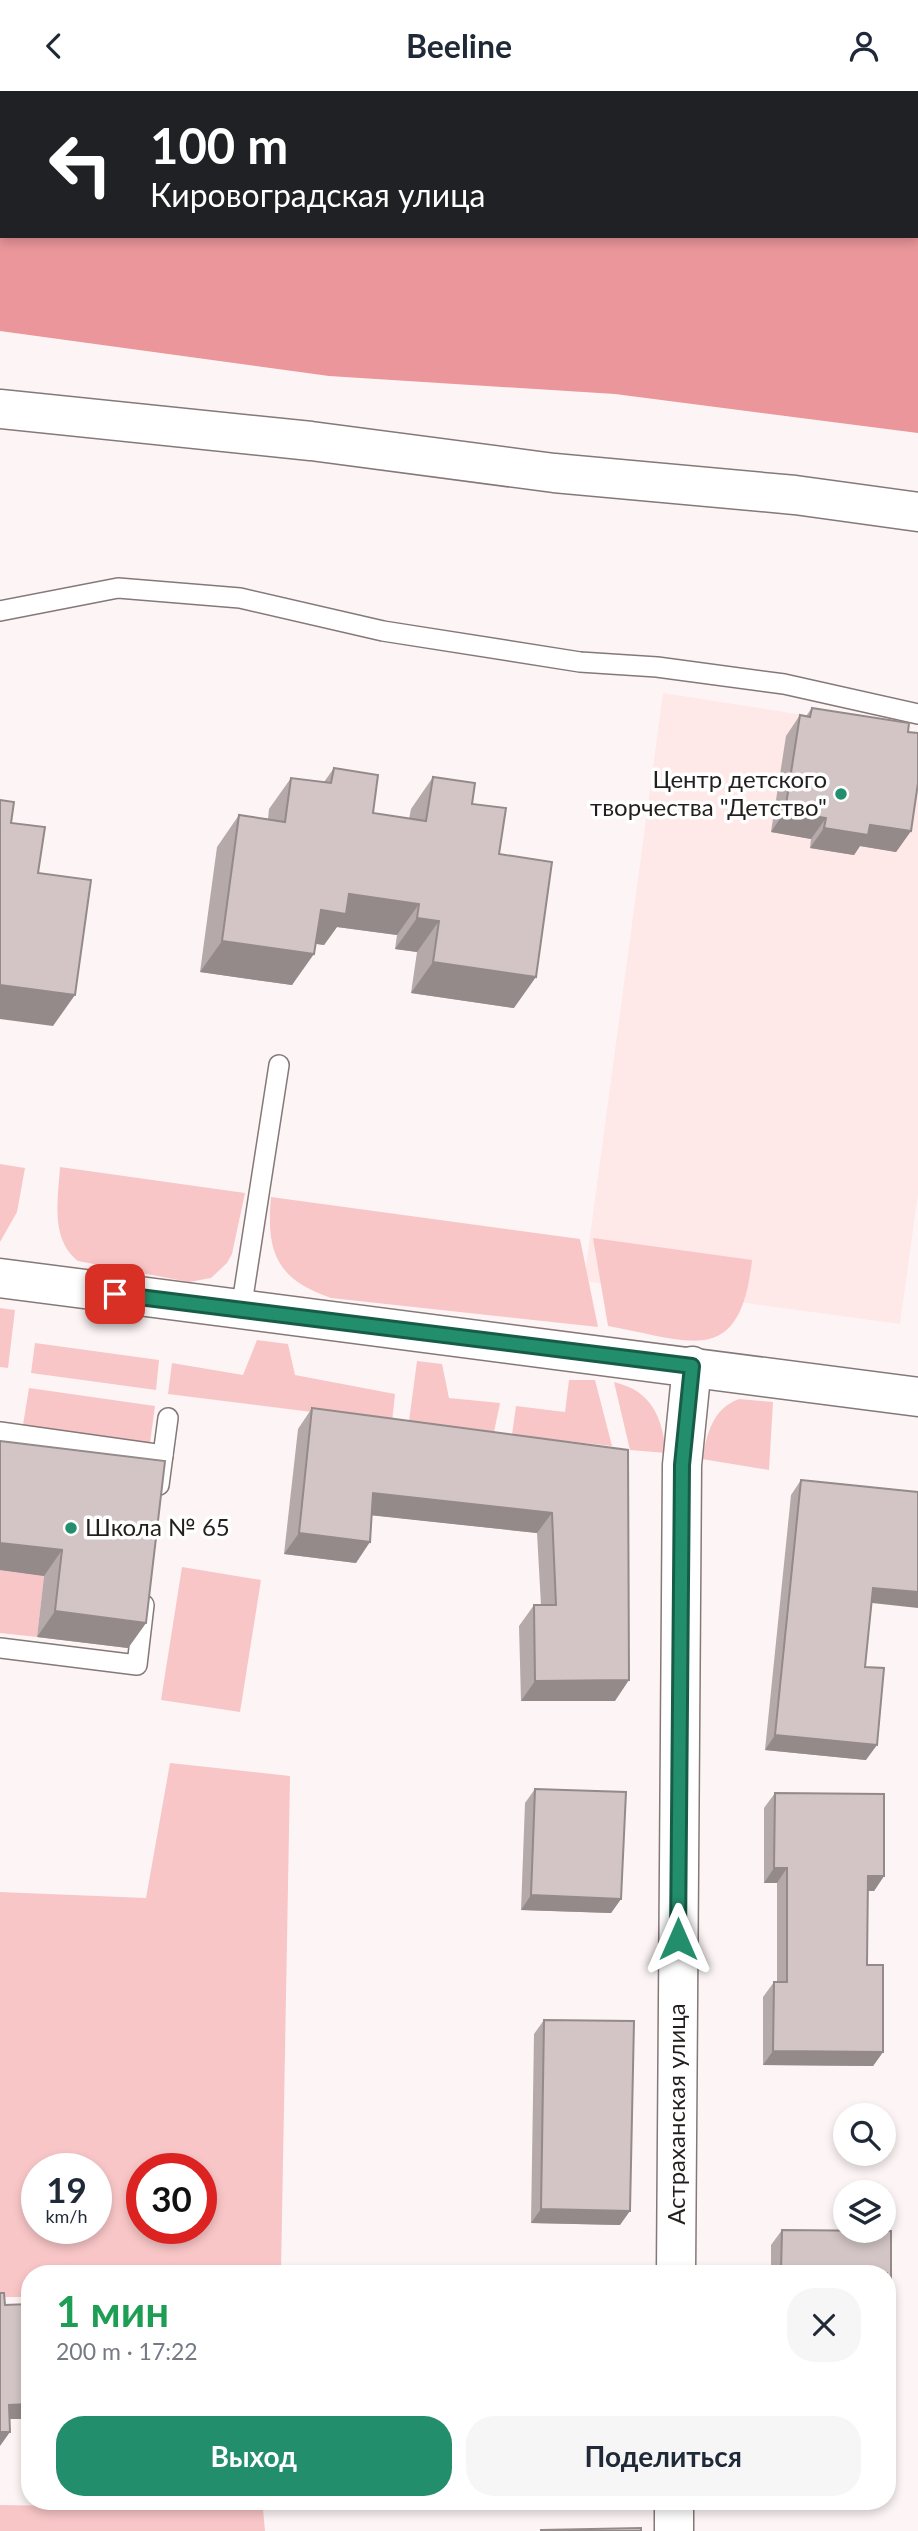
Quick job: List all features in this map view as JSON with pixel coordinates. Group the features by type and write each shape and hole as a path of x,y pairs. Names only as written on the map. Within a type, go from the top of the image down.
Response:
{"street":[{"path":"0,409 311,441 554,473 795,495 918,512"},
{"path":"0,1278 918,1397"},
{"name":"Астраханская улица","path":"676,2265 682,1465 692,1366"},
{"path":"674,2510 674,2531"}],"lane":[{"path":"0,611 118,588 240,598 383,631 580,662 657,667 784,684 918,714"},
{"path":"241,1310 279,1065"},
{"path":"156,1507 168,1418"},
{"path":"0,1432 163,1455"},
{"path":"0,1648 136,1665 146,1586"}],"shaded area":[{"path":"0,238 918,238 918,433 615,394 329,376 0,331"},
{"path":"663,693 918,733 918,1194 900,1324 584,1281"},
{"path":"0,1164 25,1168 17,1212 0,1242"},
{"path":"60,1167 245,1193 232,1254 227,1263 211,1278 189,1282 78,1261 69,1252 59,1230 57,1205"},
{"path":"271,1197 580,1239 598,1327 331,1298 298,1282 278,1261 271,1233"},
{"path":"593,1238 752,1260 746,1295 736,1318 723,1333 707,1339 664,1337 608,1326"},
{"path":"0,1308 15,1310 8,1368 0,1367"},
{"path":"257,1340 288,1344 295,1375 395,1394 392,1422 168,1394 172,1363 243,1375"},
{"path":"35,1343 159,1360 156,1390 31,1373"},
{"path":"417,1361 442,1364 449,1398 500,1403 494,1432 409,1421"},
{"path":"569,1380 595,1380 612,1446 512,1435 516,1406 565,1412"},
{"path":"614,1382 638,1392 653,1407 662,1428 666,1453 630,1450"},
{"path":"29,1388 155,1406 150,1443 23,1425"},
{"path":"739,1399 773,1402 769,1470 702,1459 712,1423 723,1409"},
{"path":"182,1567 261,1580 240,1712 161,1700"},
{"path":"0,1570 44,1576 37,1637 0,1633"},
{"path":"170,1763 290,1776 281,2265 21,2265 21,2297 0,2297 0,1892 146,1898"},
{"path":"0,2505 21,2505 21,2510 263,2510 265,2531 0,2531"}],"building":[{"name":"Центр детского творчества \"Детство\"","path":"812,708 909,723 908,732 918,733 918,783 911,831 870,825 868,835 824,828 826,818 785,811 800,715 810,717"},
{"path":"334,768 378,775 373,813 426,821 433,777 475,783 472,804 506,808 499,854 552,862 536,977 433,962 439,921 417,918 419,904 349,894 346,914 321,910 314,954 222,941 239,815 285,822 291,778 331,783"},
{"path":"0,800 14,802 11,823 45,827 38,873 91,880 75,995 0,985"},
{"path":"312,1408 628,1450 629,1680 535,1681 534,1605 556,1605 552,1513 373,1493 370,1542 299,1533"},
{"name":"Школа № 65","path":"0,1441 165,1461 146,1623 55,1611 62,1550 0,1543"},
{"path":"801,1480 918,1492 918,1592 873,1588 865,1667 884,1668 877,1745 775,1735"},
{"path":"535,1789 626,1792 621,1899 531,1895"},
{"path":"775,1793 884,1794 884,1876 868,1876 867,1965 883,1965 883,2052 773,2051 774,1982 787,1982 787,1868 774,1868"},
{"path":"544,2020 634,2021 630,2211 541,2209"},
{"path":"782,2230 833,2230 833,2243 891,2243 891,2265 781,2265"},
{"path":"0,2293 4,2293 5,2305 21,2304 21,2404 9,2405 10,2432 0,2432"},
{"path":"641,2528 641,2531 541,2531 541,2530"}],"place":[{"name":"Центр детского творчества \"Детство\"","path":"841,794"},
{"name":"Школа № 65","path":"71,1528"}],"route":[{"path":"115,1294 692,1366 682,1465 678,1939"}]}
